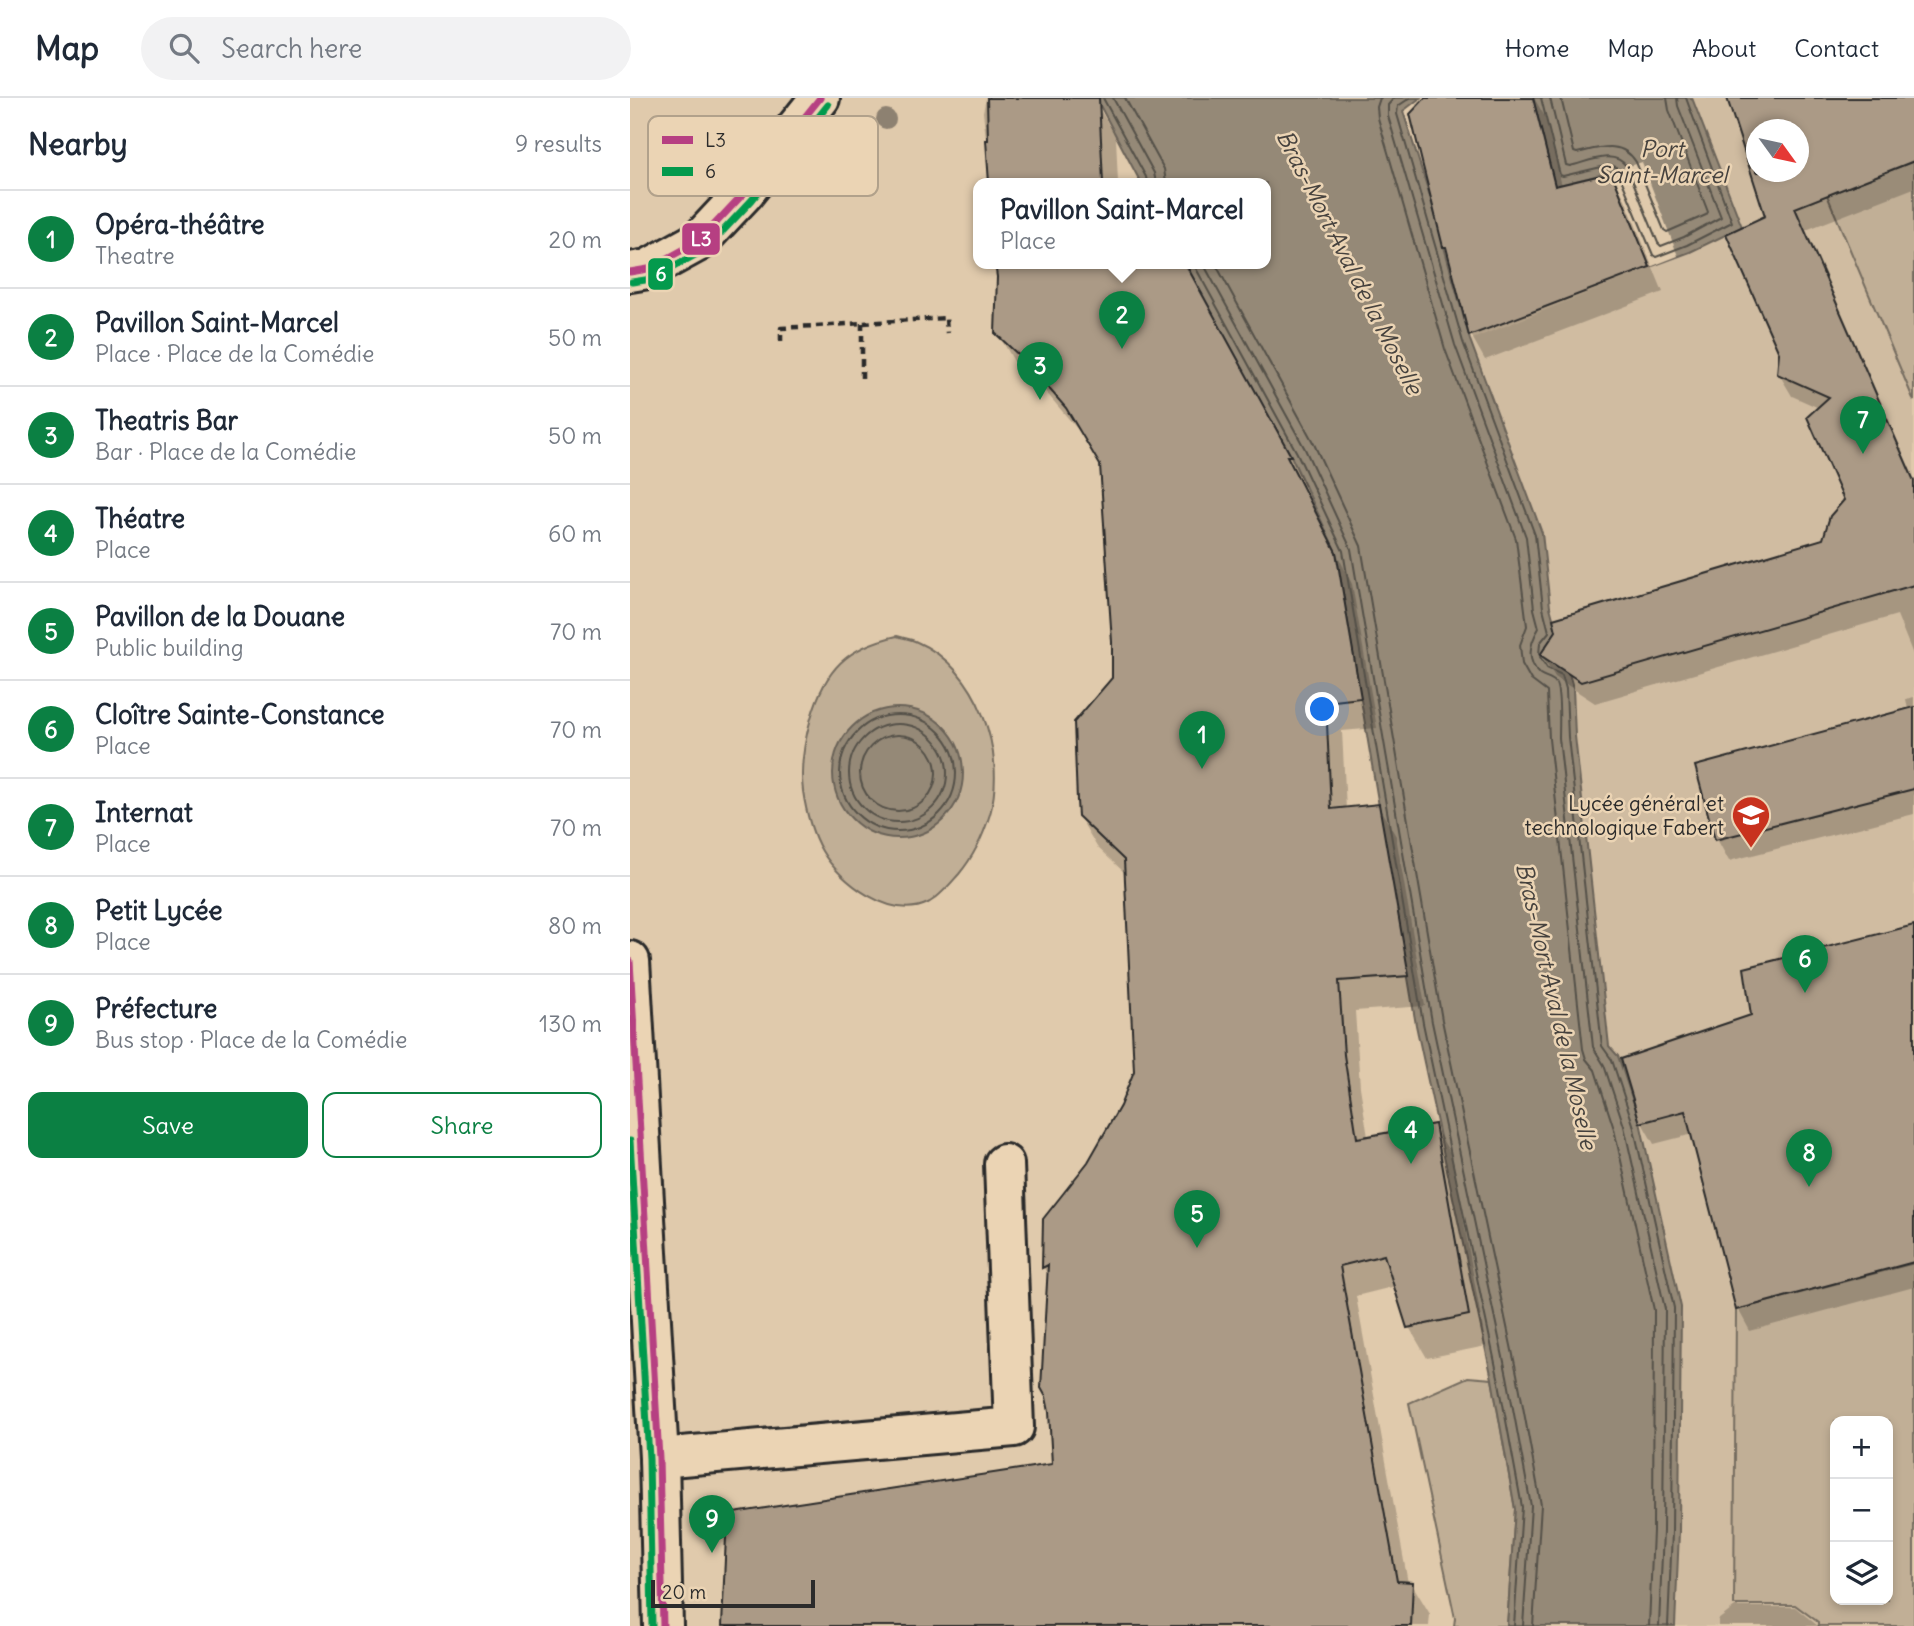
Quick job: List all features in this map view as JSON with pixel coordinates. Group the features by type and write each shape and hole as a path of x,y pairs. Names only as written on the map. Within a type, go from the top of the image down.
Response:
{"street":[{"path":"806,116 820,98"},
{"path":"630,272 648,269 699,241 741,196"},
{"path":"630,961 659,1458 663,1626"},
{"path":"659,1458 1014,1427 1004,1164"}],"path":[{"path":"781,341 781,328 946,318 947,333"},
{"path":"862,323 862,380"}],"shaded area":[{"name":"Lycée général et technologique Fabert","path":"1692,98 1843,98 1838,168 1846,188 1914,161 1914,1626 1675,1626 1679,1532 1681,1307 1640,1122 1618,1056 1609,1046 1575,736 1573,688 1559,666 1546,656 1558,636 1470,340 1690,252 1742,227"},
{"path":"1914,161 1914,401 1827,195"},
{"path":"897,636 915,641 938,654 957,671 983,715 994,765 990,814 974,853 941,894 928,903 914,907 883,903 854,886 830,863 812,830 802,782 809,726 823,686 831,673 840,663 864,647"},
{"path":"1914,1263 1914,1626 1818,1626 1818,1622 1795,1605 1734,1605 1736,1310"},
{"path":"1468,1377 1492,1379 1515,1509 1507,1626 1454,1626 1455,1618 1409,1403"}],"water":[{"name":"Bras-Mort Aval de la Moselle","path":"1096,98 1420,98 1403,111 1470,340 1542,533 1550,607 1558,637 1546,656 1555,665 1567,666 1573,688 1575,736 1609,1046 1618,1056 1640,1122 1681,1307 1679,1532 1675,1626 1507,1626 1515,1509 1492,1379 1416,1025 1336,552 1291,456 1188,269 1271,269 1271,178 1138,178"},
{"name":"Port Saint-Marcel","path":"1533,98 1692,98 1742,227 1690,252 1650,267 1612,172 1555,186"},
{"path":"898,708 923,713 944,727 958,748 963,773 958,798 944,819 923,833 898,838 873,833 852,819 838,798 833,773 838,748 852,727 873,713"}],"pier":[{"path":"1642,162 1678,256 1650,267 1612,172"}],"building":[{"path":"987,98 1099,98 1103,178 989,178"},
{"path":"1425,98 1533,98 1555,186 1597,176 1613,176 1650,267 1469,336 1446,247 1443,247 1410,114"},
{"path":"1727,98 1914,98 1914,161 1795,208 1914,481 1914,585 1581,682 1540,655 1556,631 1553,619 1823,539 1830,516 1844,500 1807,417 1829,397 1777,374 1779,353 1726,234 1765,216 1754,182 1809,182 1809,119 1746,119 1746,157"},
{"path":"996,269 1188,269 1291,456 1287,456 1336,552 1361,698 1326,702 1331,809 1379,804 1409,976 1339,981 1344,1055 1357,1138 1435,1124 1469,1315 1407,1328 1384,1255 1340,1266 1397,1581 1413,1582 1411,1626 722,1626 727,1514 1052,1464 1049,1412 1041,1388 1048,1265 1042,1268 1043,1219 1088,1162 1120,1106 1134,1071 1124,860 1078,816 1077,801 1074,722 1112,678 1100,465 1066,408 1025,361 995,333"},
{"path":"1914,707 1914,789 1715,840 1695,766"},
{"path":"1914,925 1914,1262 1736,1310 1685,1111 1640,1123 1621,1059 1751,1015 1744,968"}],"transit line":[{"name":"L3","path":"806,116 820,98"},
{"name":"6","path":"819,116 828,105"},
{"name":"L3","path":"630,272 648,269 699,241 741,196"},
{"name":"6","path":"632,282 652,279 706,249 755,196"},
{"name":"L3","path":"630,961 659,1458 663,1626"},
{"name":"6","path":"630,1141 649,1458 652,1626"}],"place":[{"name":"Pavillon Saint-Marcel","path":"1122,349"},
{"name":"Theatris Bar","path":"1040,400"},
{"name":"Internat","path":"1863,454"},
{"name":"Opéra-théâtre","path":"1202,769"},
{"name":"Lycée général et technologique Fabert","path":"1751,849"},
{"name":"Cloître Sainte-Constance","path":"1805,993"},
{"name":"Théatre","path":"1411,1164"},
{"name":"Petit Lycée","path":"1809,1187"},
{"name":"Pavillon de la Douane","path":"1197,1248"},
{"name":"Préfecture","path":"712,1553"}]}
